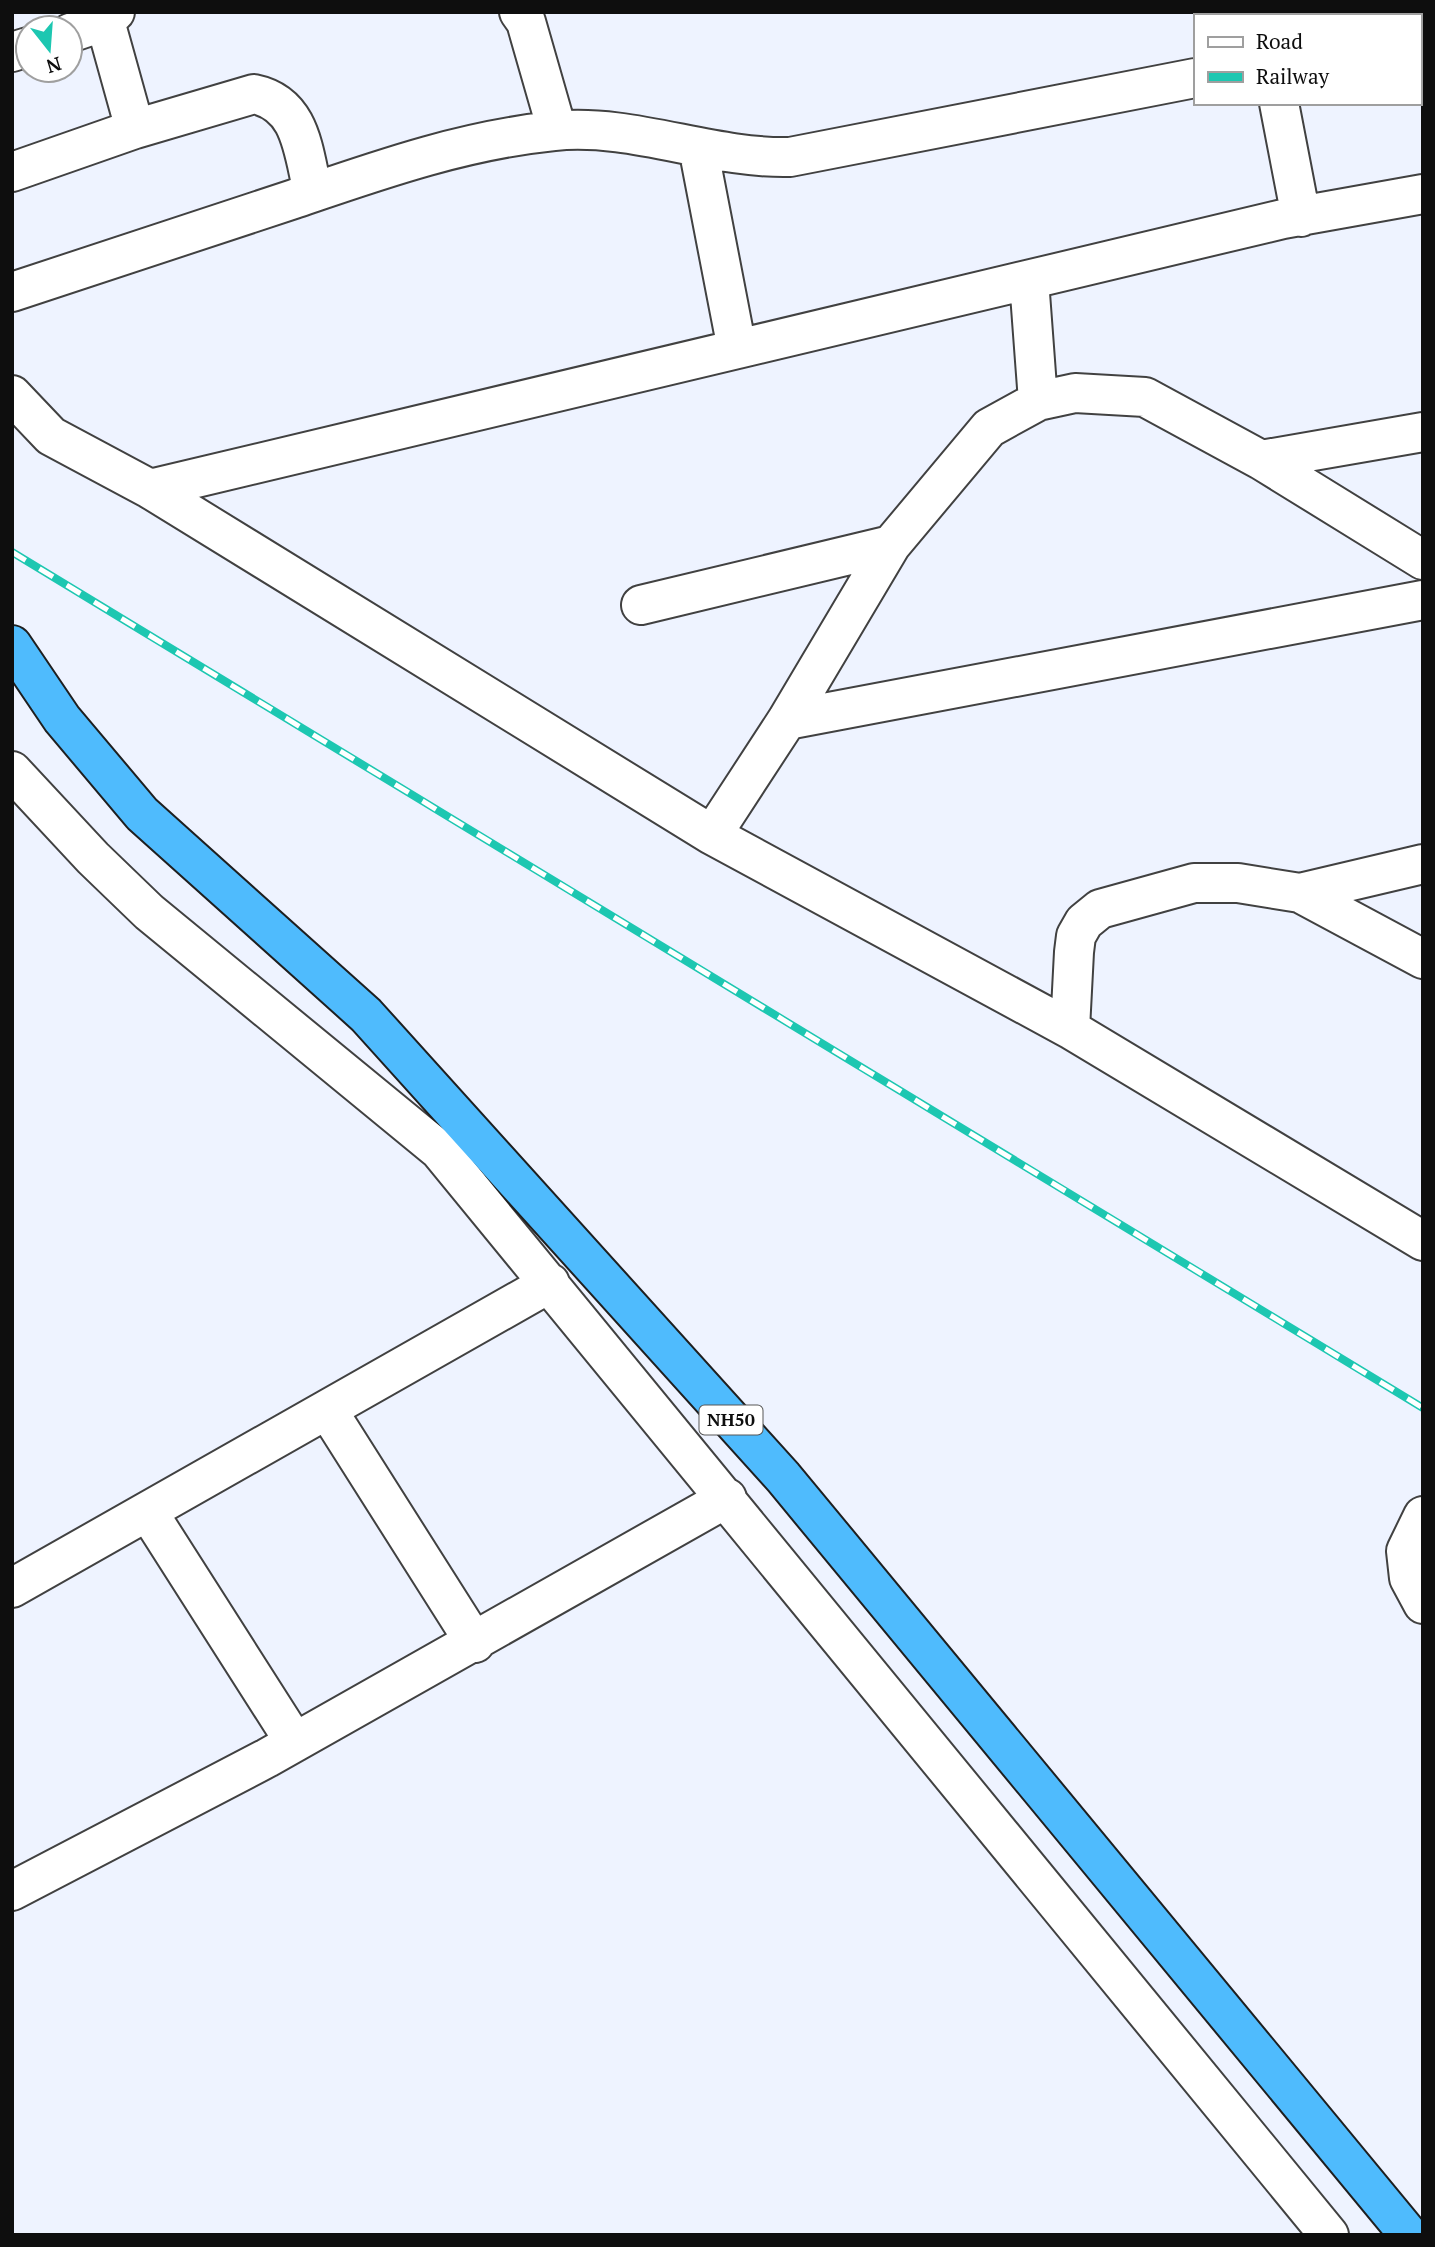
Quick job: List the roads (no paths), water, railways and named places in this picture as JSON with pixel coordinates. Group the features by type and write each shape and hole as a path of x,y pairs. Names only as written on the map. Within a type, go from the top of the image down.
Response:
{"highway":[{"name":"NH50","path":"12,645 62,719 142,814 366,1015 783,1477 1409,2235"}],"street":[{"path":"519,12 526,22 556,130"},
{"path":"97,22 135,129"},
{"path":"12,292 460,146 556,130 609,131 758,158 790,157 1194,78"},
{"path":"12,172 135,129 254,94 267,97 283,106 294,118 313,192"},
{"path":"1279,105 1301,216"},
{"path":"698,147 737,349"},
{"path":"150,489 1301,216 1423,194"},
{"path":"1029,280 1038,401"},
{"path":"712,835 787,720 891,545 989,428 1038,401 1075,393 1145,397 1261,460 1423,560"},
{"path":"12,395 51,436 150,489 712,835 1070,1029 1423,1241"},
{"path":"1261,460 1423,432"},
{"path":"641,606 891,545"},
{"path":"787,720 1423,600"},
{"path":"12,771 93,858 149,912 439,1150 1329,2235"},
{"path":"1300,893 1423,864"},
{"path":"1070,1029 1076,936 1084,922 1100,909 1194,883 1238,883 1300,893 1423,959"},
{"path":"12,1588 550,1283"},
{"path":"328,1411 475,1643"},
{"path":"12,1891 475,1643 727,1498"},
{"path":"148,1512 295,1741"},
{"path":"1423,1516 1406,1551 1409,1578 1423,1604"}],"railway":[{"path":"12,552 1423,1408"}]}
